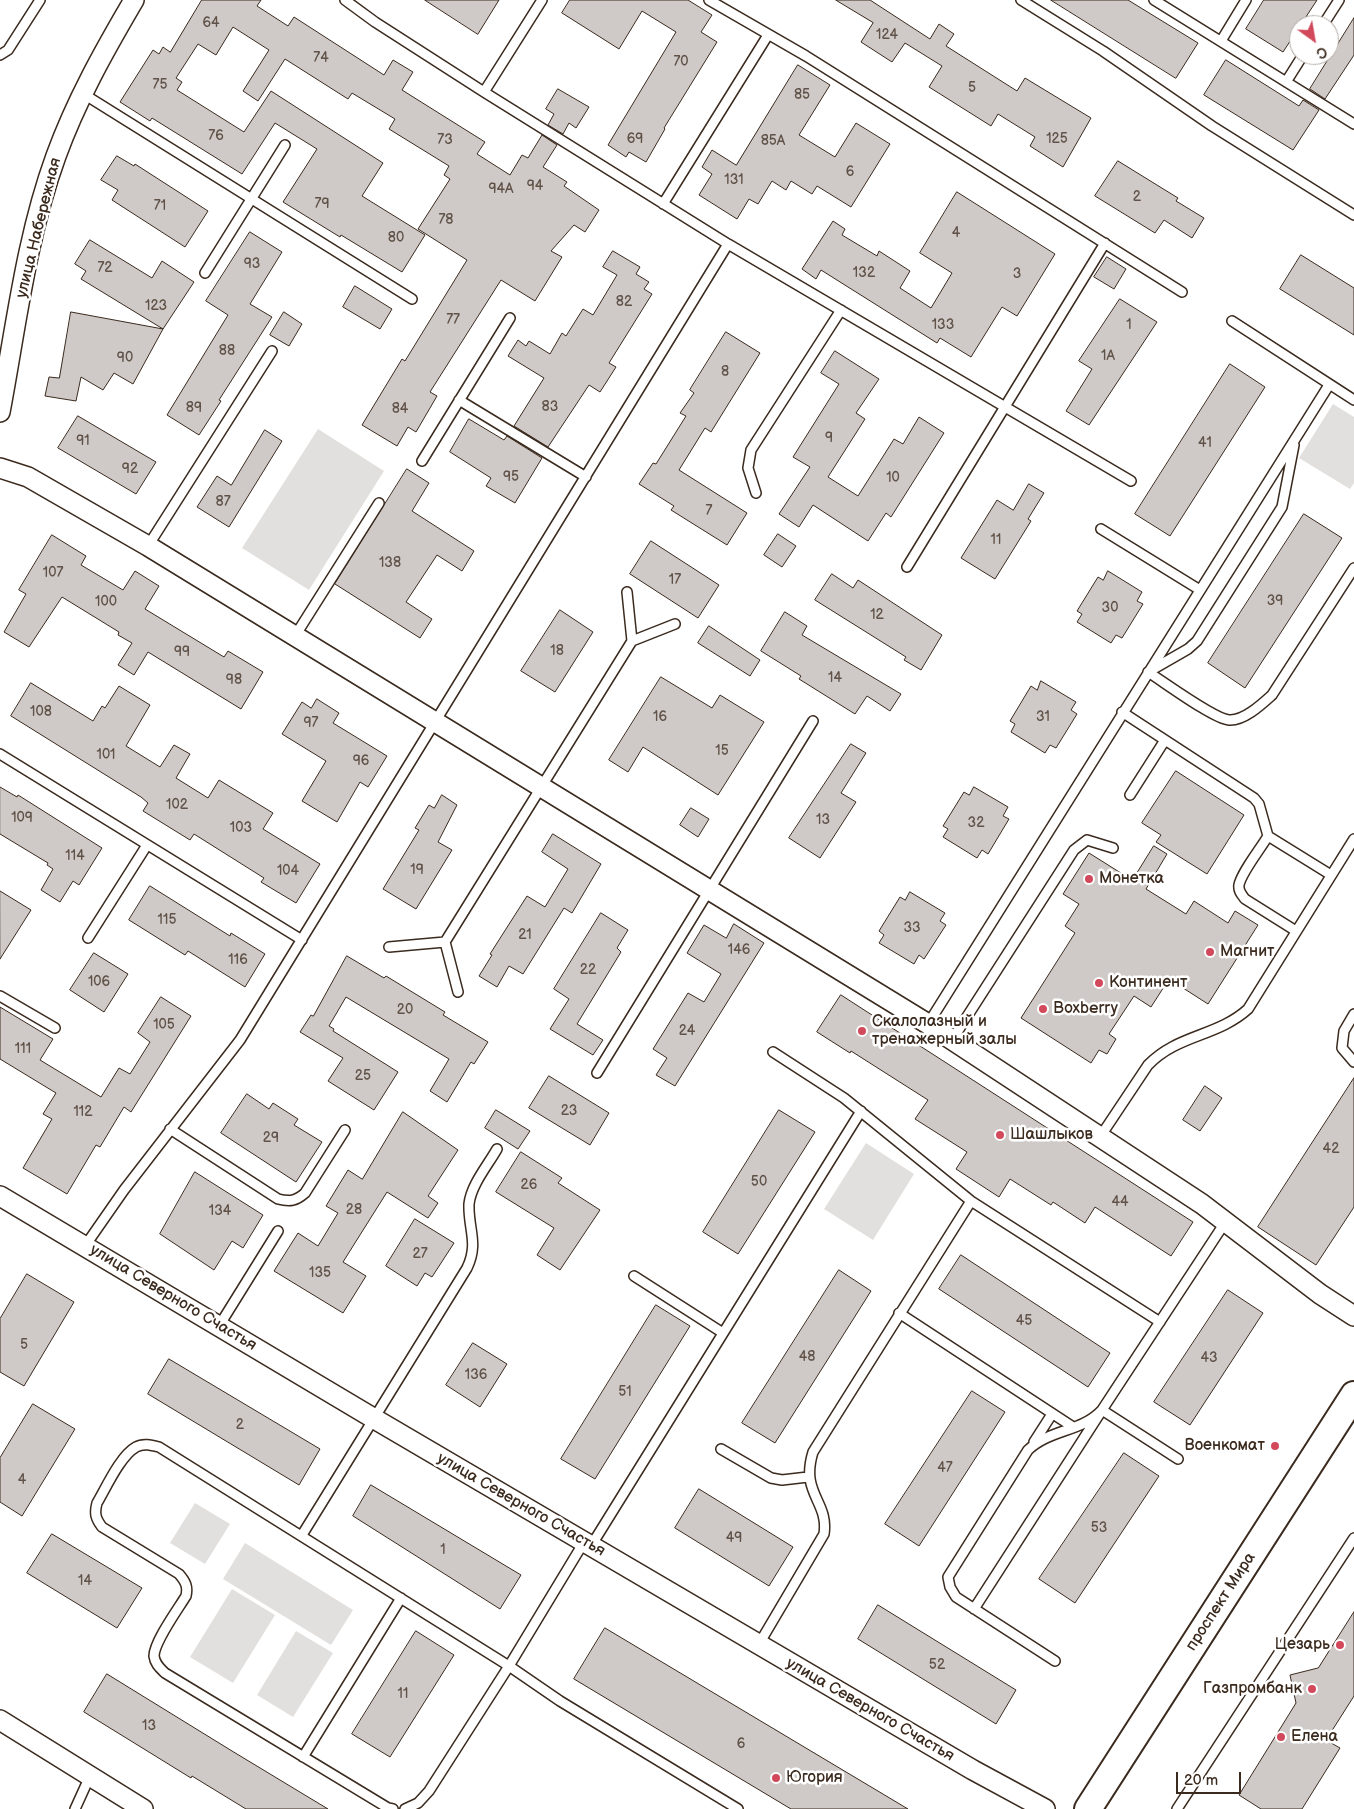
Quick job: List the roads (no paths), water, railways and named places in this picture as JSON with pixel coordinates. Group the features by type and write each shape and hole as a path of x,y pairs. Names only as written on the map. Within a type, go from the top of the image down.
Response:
{"main road":[{"name":"проспект Мира","path":"1088,1809 1354,1395"}],"street":[{"name":"улица Набережная","path":"0,412 28,260 41,204 55,157 82,94 134,0"},
{"path":"0,468 28,477 148,546 928,1024 1226,1221 1320,1294 1354,1316"},
{"name":"улица Северного Счастья","path":"0,1196 587,1544 973,1770 1045,1809"},
{"path":"0,1720 143,1809"}],"lane":[{"path":"0,56 8,50 40,0"},
{"path":"345,0 375,22 484,92 728,244 1005,405 1131,481"},
{"path":"484,92 542,0"},
{"path":"709,0 806,56 1182,292"},
{"path":"1021,0 1103,51 1212,126 1354,215"},
{"path":"1154,0 1354,124"},
{"path":"1221,41 1246,0"},
{"path":"1329,15 1339,0"},
{"path":"664,204 768,35"},
{"path":"1286,82 1297,65"},
{"path":"82,94 412,299"},
{"path":"205,273 285,145"},
{"path":"85,1246 170,1130 240,1040 728,244"},
{"path":"907,567 1105,244"},
{"path":"756,493 748,468 751,450 841,310"},
{"path":"422,461 510,318"},
{"path":"1232,321 1354,400"},
{"path":"148,546 272,351"},
{"path":"928,1024 1122,712 1329,385"},
{"path":"459,400 586,477"},
{"path":"1148,672 1188,649 1197,641 1282,507 1294,440"},
{"path":"295,636 379,503"},
{"path":"1101,529 1200,590"},
{"path":"1148,672 1221,719 1236,720 1256,709 1272,695 1354,568"},
{"path":"627,592 632,641"},
{"path":"458,992 445,942 632,641 675,624"},
{"path":"1122,712 1254,798 1259,804 1268,836 1331,875"},
{"path":"597,1073 813,721"},
{"path":"1130,795 1165,740"},
{"path":"0,754 302,940"},
{"path":"1268,836 1238,886 1240,893 1245,899 1296,931"},
{"path":"1100,1138 1148,1065 1157,1056 1168,1048 1226,1025 1248,1009 1354,838"},
{"path":"952,1040 1074,850 1087,840 1113,848"},
{"path":"88,938 147,844"},
{"path":"390,947 445,942"},
{"path":"0,996 54,1028"},
{"path":"1354,1014 1344,1031 1342,1048 1354,1062"},
{"path":"773,1052 861,1111 971,1201 1160,1322"},
{"path":"405,1809 418,1803 429,1791 723,1333 861,1111"},
{"path":"170,1130 278,1199 288,1202 298,1200 305,1193 345,1130"},
{"path":"302,1535 472,1257 474,1244 469,1203 472,1192 497,1149"},
{"path":"759,1644 824,1534 826,1523 808,1477 813,1452 971,1201"},
{"path":"974,1608 1226,1221"},
{"path":"219,1326 278,1231"},
{"path":"634,1276 723,1333"},
{"path":"899,1313 1073,1427"},
{"path":"1028,1450 1048,1436 1090,1421 1102,1410"},
{"path":"1102,1410 1178,1459"},
{"path":"1052,1414 948,1577 950,1587 956,1597 1056,1660"},
{"path":"392,1809 165,1673 157,1665 154,1656 157,1646 186,1596 188,1588 185,1580 179,1574 102,1527 96,1520 95,1511 97,1503 127,1454 137,1446 148,1444 159,1447 509,1666 560,1701 738,1809"},
{"path":"721,1449 771,1478 782,1480 808,1477"},
{"path":"1177,1809 1354,1538"},
{"path":"303,1757 401,1598"},
{"path":"74,1809 90,1776"}],"place":[{"name":"Монетка","path":"1089,879"},
{"name":"Магнит","path":"1210,952"},
{"name":"Континент","path":"1099,983"},
{"name":"Boxberry","path":"1043,1009"},
{"name":"Скалолазный и тренажерный залы","path":"862,1031"},
{"name":"Шашлыков","path":"1000,1135"},
{"name":"Военкомат","path":"1275,1446"},
{"name":"Цезарь","path":"1340,1645"},
{"name":"Газпромбанк","path":"1312,1689"},
{"name":"Елена","path":"1281,1737"},
{"name":"Югория","path":"776,1778"}]}
